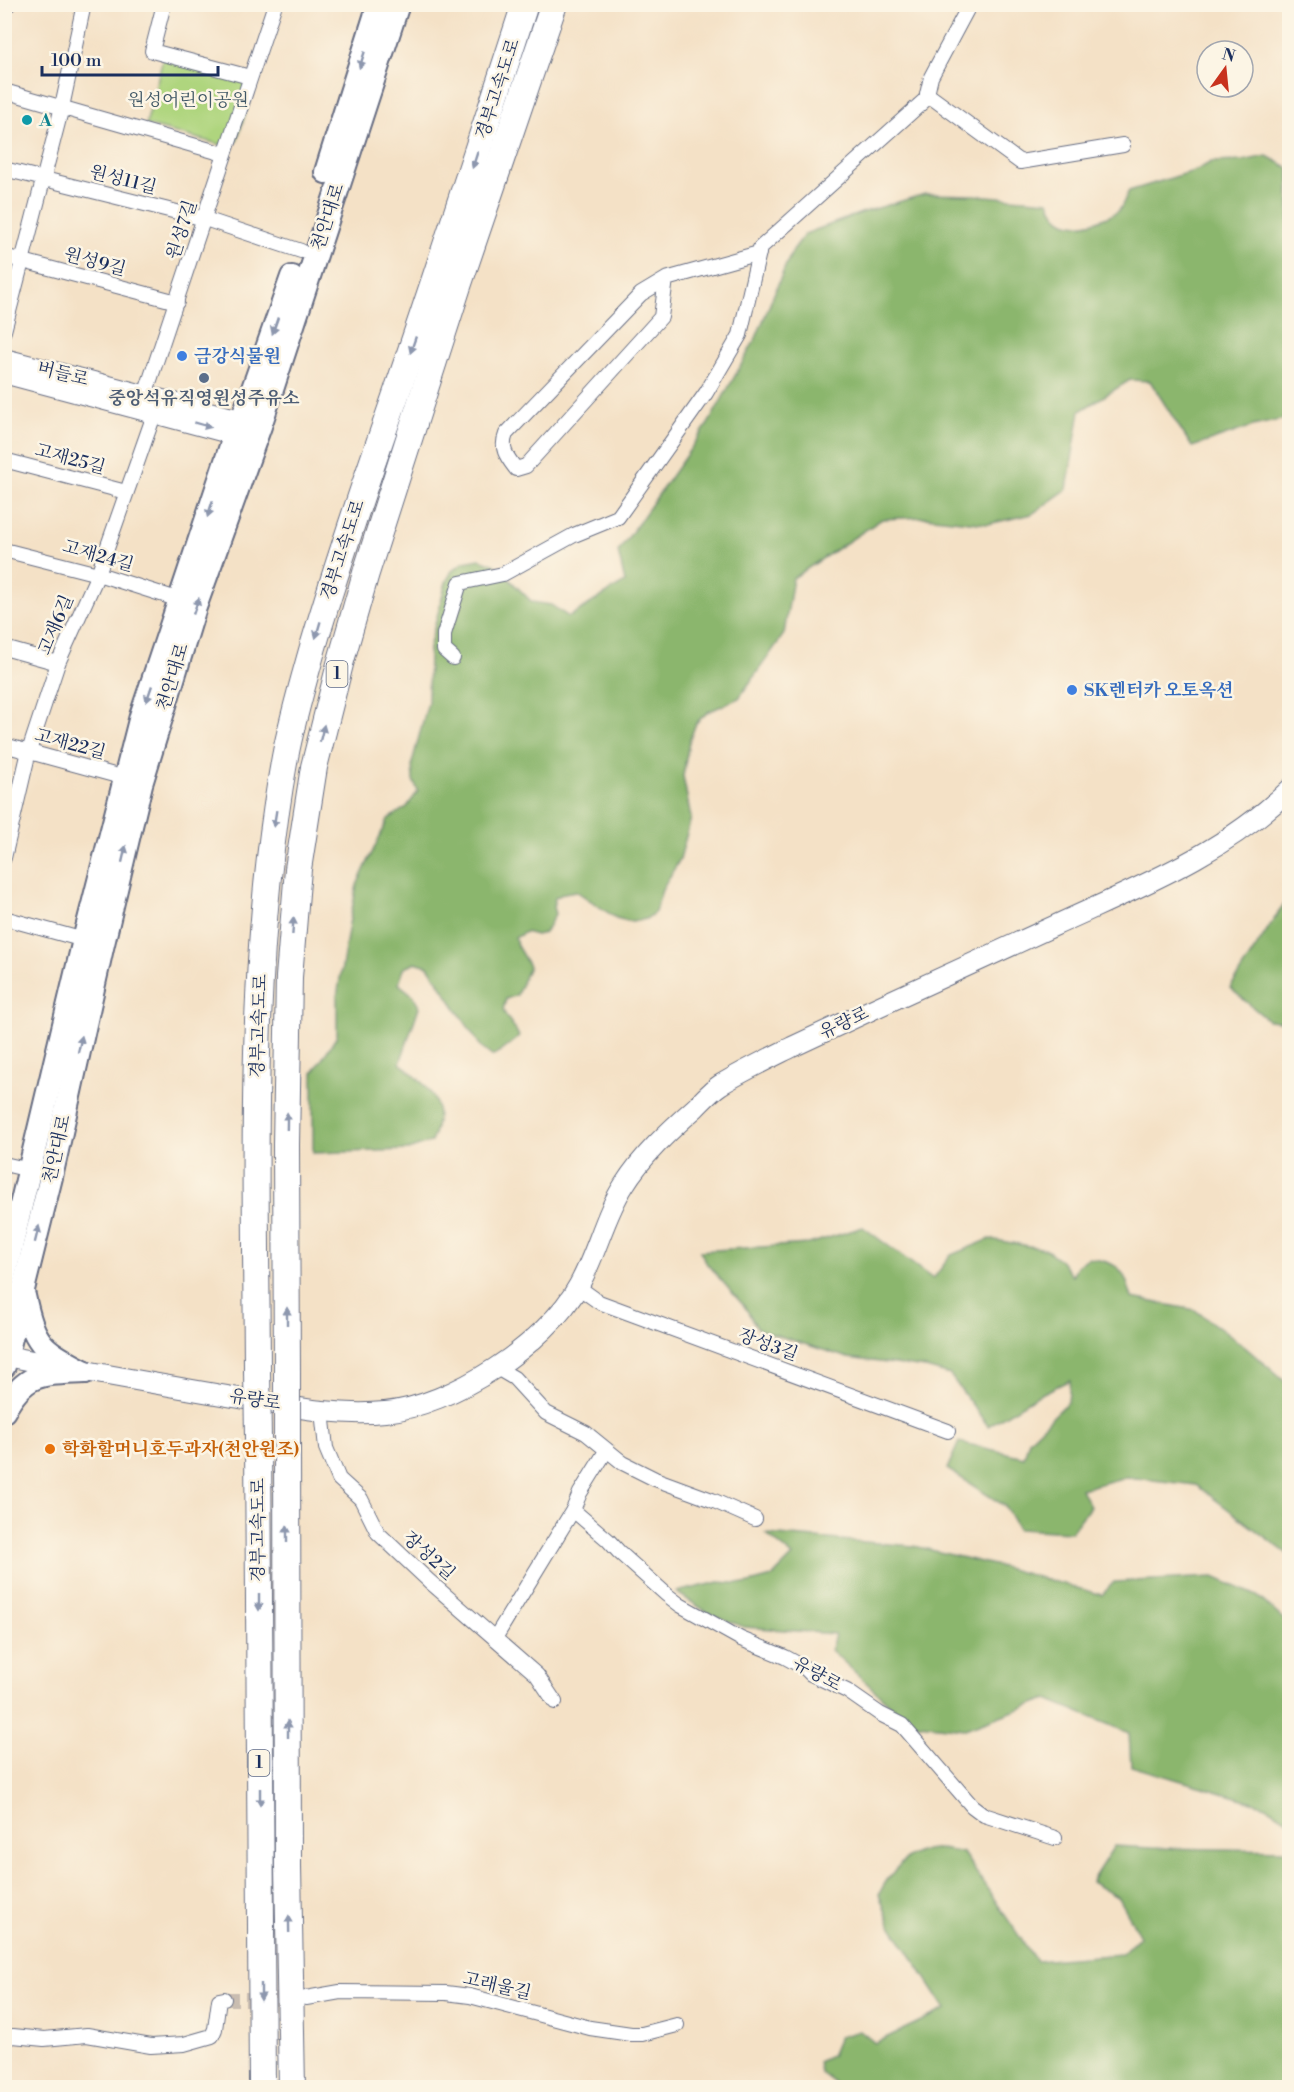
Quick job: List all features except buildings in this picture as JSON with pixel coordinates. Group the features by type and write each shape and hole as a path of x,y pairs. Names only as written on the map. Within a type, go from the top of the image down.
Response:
{"highway":[{"name":"경부고속도로","path":"262,2088 256,1133 262,943 270,853 286,754 337,566 435,281 525,4"},
{"name":"경부고속도로","path":"292,2088 288,1866 286,1145 289,977 298,868 314,767 369,562 458,286 554,4"}],"main road":[{"name":"천안대로","path":"5,1359 23,1291 141,784 301,251 379,4"},
{"name":"천안대로","path":"4,1277 84,940 141,716 180,600 248,430 398,4"},
{"path":"23,1291 30,1325 43,1346 85,1372"},
{"path":"4,1411 15,1393 35,1377 52,1373 85,1372"}],"street":[{"path":"4,8 9,4"},
{"path":"4,331 62,107 84,4"},
{"path":"164,4 152,51 250,77"},
{"name":"원성7길","path":"150,403 177,303 275,4"},
{"path":"453,658 444,650 444,634 460,583 503,574 574,536 618,516 706,393 740,335 760,248 926,99 931,78 970,4"},
{"path":"4,91 224,154"},
{"path":"927,94 1020,162 1123,144"},
{"name":"원성11길","path":"4,169 205,219 301,251"},
{"path":"666,279 661,317 526,466 516,469 506,457 502,443 506,434 640,294 666,279 759,254"},
{"name":"원성9길","path":"4,256 177,303"},
{"name":"버들로","path":"4,359 248,430"},
{"name":"버들로","path":"4,373 150,403"},
{"name":"고재6길","path":"4,858 7,837 29,751 58,663 98,574 126,492 150,403"},
{"name":"고재25길","path":"4,460 126,492"},
{"name":"고재24길","path":"4,550 98,574 180,600"},
{"path":"4,648 58,663"},
{"name":"고재22길","path":"4,745 125,778"},
{"name":"유량로","path":"5,1359 322,1411 358,1414 387,1412 416,1406 481,1379 531,1341 562,1309 578,1287 603,1225 624,1184 651,1152 718,1087 792,1047 1120,896 1201,855 1236,834 1290,789"},
{"path":"4,918 84,940"},
{"path":"4,1164 30,1170"},
{"name":"장성3길","path":"578,1287 599,1302 948,1431"},
{"path":"497,1368 514,1378 546,1413 586,1433 623,1463 655,1479 755,1519"},
{"name":"장성2길","path":"322,1411 326,1448 339,1479 361,1499 378,1533 537,1675 555,1702"},
{"path":"495,1638 606,1451"},
{"name":"유량로","path":"573,1510 680,1605 741,1639 785,1657 811,1674 848,1691 880,1714 902,1725 972,1806 984,1815 1055,1838"},
{"name":"고래울길","path":"306,1998 340,1992 446,1993 470,1996 590,2028 631,2034 642,2034 677,2025"},
{"path":"4,2039 13,2036 44,2039 87,2035 151,2046 184,2044 212,2036 219,2000 224,1999"}],"green space":[{"name":"원성어린이공원","path":"163,58 249,82 253,89 237,141 226,146 146,125"},
{"path":"1267,156 1289,168 1289,418 1253,426 1192,447 1150,381 1130,380 1080,411 1067,489 1032,514 988,524 925,517 882,519 793,578 784,634 739,698 708,712 696,723 689,742 683,776 691,818 680,859 662,890 655,912 646,919 632,922 616,918 576,891 564,893 555,898 553,907 555,914 545,933 536,935 525,932 515,938 529,966 517,995 506,999 503,1010 519,1037 492,1056 482,1048 428,966 415,962 403,969 399,984 414,996 419,1007 400,1063 427,1088 437,1106 436,1128 431,1142 408,1150 313,1153 313,1073 337,1036 337,997 357,885 388,819 407,807 418,791 413,780 412,763 428,702 429,648 446,582 452,571 464,562 480,559 495,565 532,602 551,605 569,617 625,582 618,552 708,424 756,338 793,250 805,234 861,213 925,194 1049,201 1052,209 1062,220 1074,224 1089,223 1118,211 1129,191 1197,170 1211,162 1242,161"},
{"path":"1289,896 1289,1022 1268,1020 1230,988"},
{"path":"863,1227 933,1279 951,1255 990,1239 1045,1249 1059,1259 1072,1276 1077,1266 1088,1258 1107,1262 1123,1273 1132,1298 1195,1310 1245,1347 1289,1385 1289,1555 1196,1485 1126,1477 1081,1489 1090,1507 1071,1532 1018,1529 1005,1506 947,1469 959,1442 1024,1457 1029,1440 1068,1402 1070,1380 1037,1396 988,1426 950,1375 926,1368 848,1358 758,1329 745,1307 707,1264 700,1251 809,1244"},
{"path":"766,1534 914,1546 1002,1567 1102,1595 1114,1582 1214,1577 1257,1596 1289,1624 1289,1821 1266,1806 1131,1766 1129,1733 1047,1699 965,1729 910,1723 831,1650 835,1634 744,1627 710,1614 676,1592 719,1582 746,1584 772,1577 793,1556"},
{"path":"1114,1846 1289,1850 1289,2087 841,2088 820,2072 818,2062 831,2056 839,2037 860,2031 875,2043 946,2009 890,1924 879,1894 888,1878 908,1858 926,1850 935,1849 963,1853 1036,1961 1122,1954 1140,1936 1119,1898 1091,1882"}],"tunnel":[{"path":"224,1999 294,1999"}],"place":[{"name":"A","path":"27,120"},
{"name":"금강식물원","path":"182,356"},
{"name":"중앙석유직영원성주유소","path":"204,378"},
{"name":"SK렌터카 오토옥션","path":"1072,690"},
{"name":"학화할머니호두과자(천안원조)","path":"50,1449"}]}
